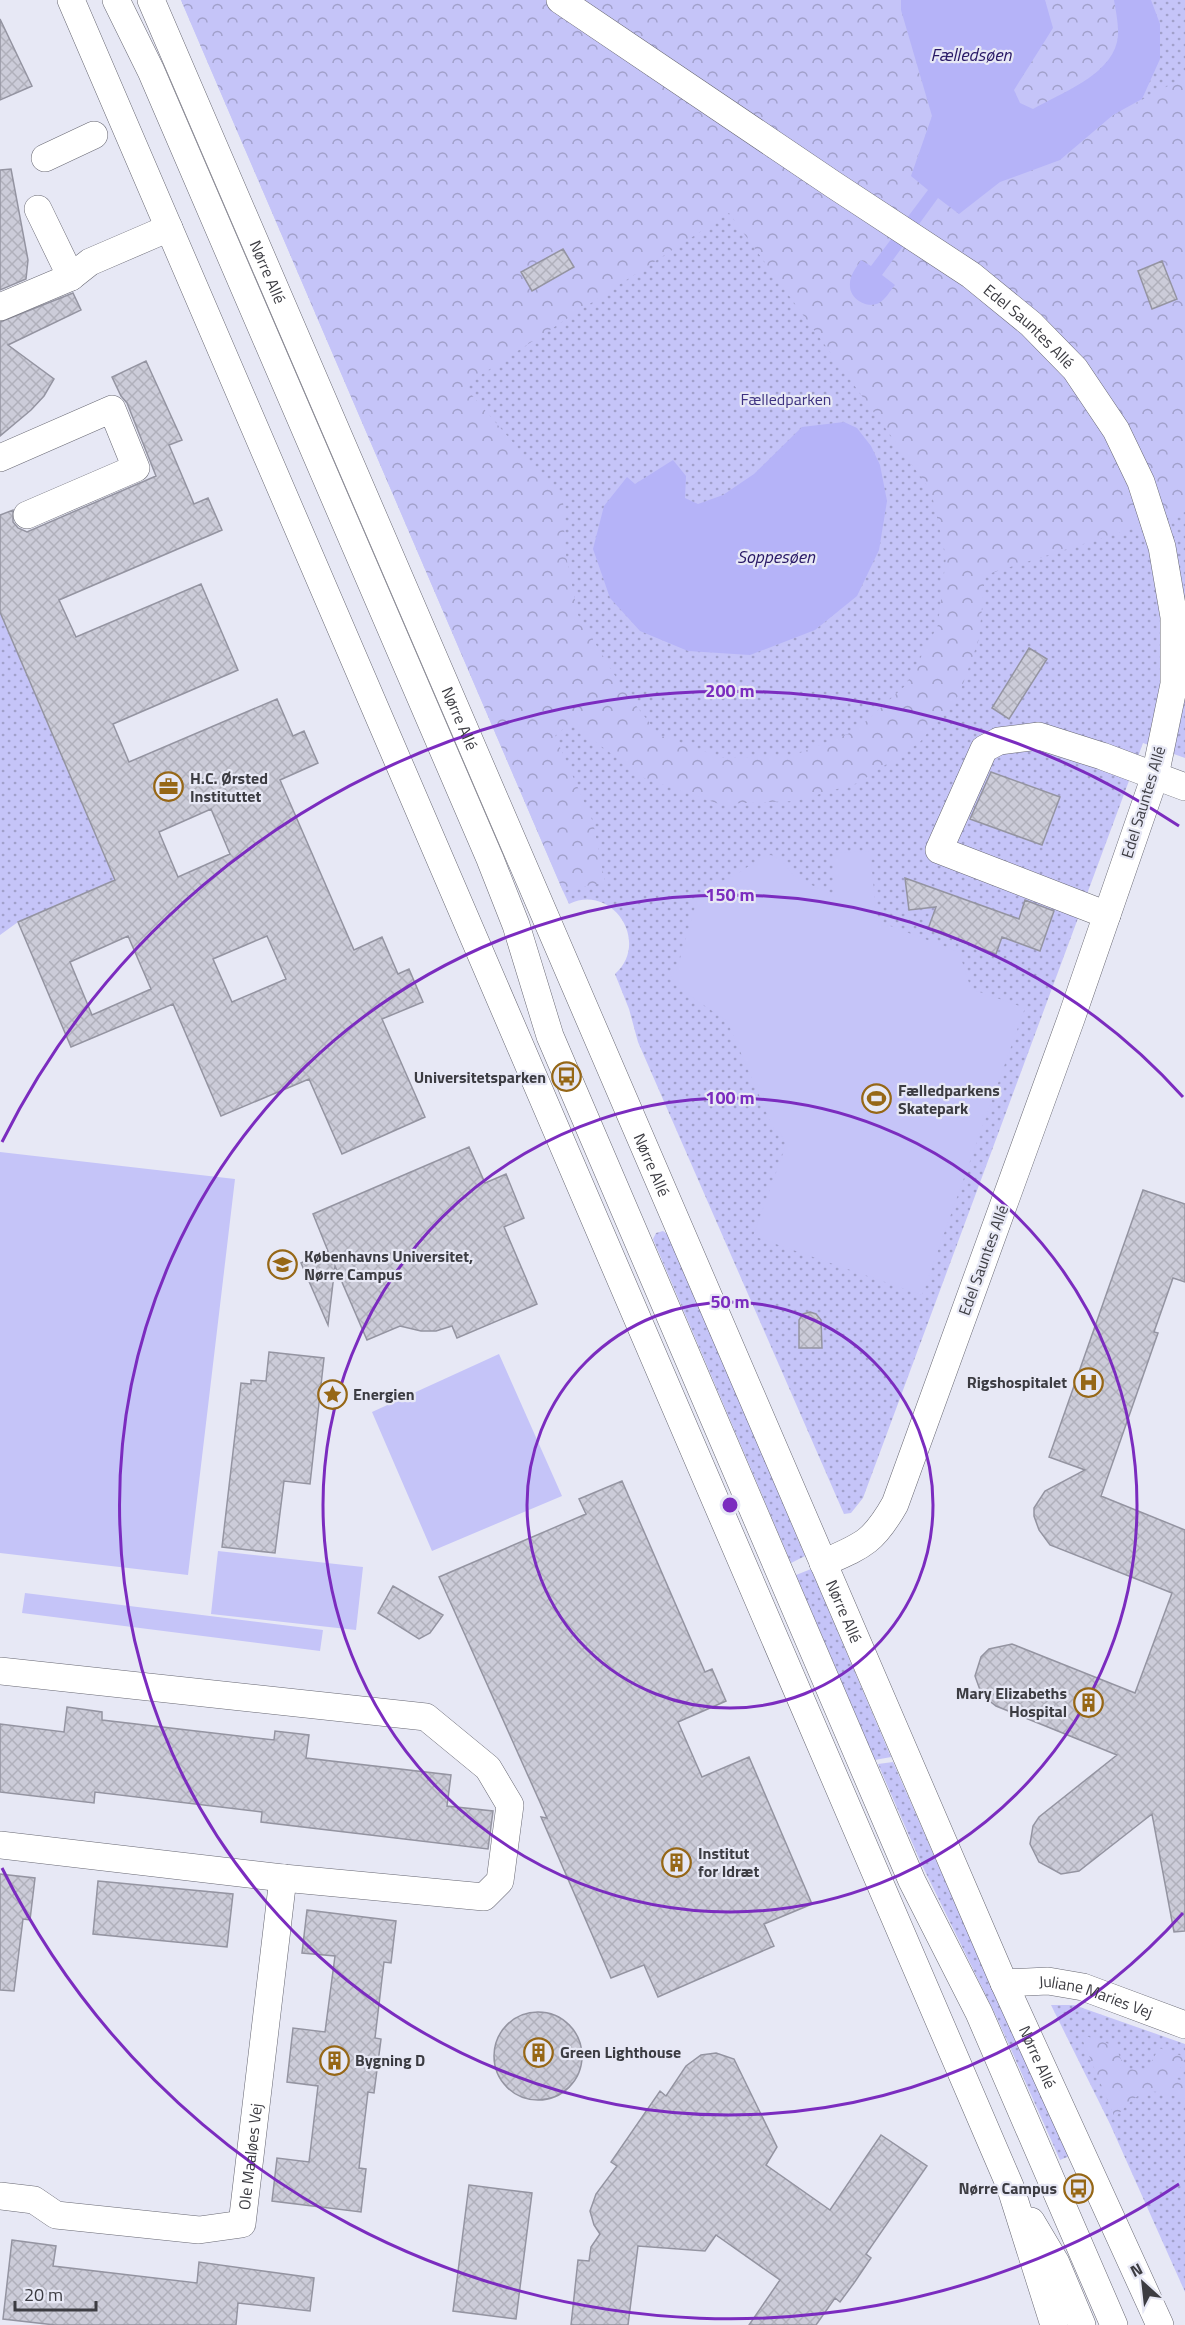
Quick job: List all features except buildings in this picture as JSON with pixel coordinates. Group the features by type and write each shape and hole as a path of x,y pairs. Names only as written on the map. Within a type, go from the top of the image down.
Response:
{"street":[{"path":"71,0 1010,2186 1054,2325"},
{"path":"116,0 155,82 490,859 516,925 550,1036 912,1881 979,2013 1114,2325"},
{"name":"Nørre Allé","path":"151,0 1004,1983 1160,2325"},
{"name":"Edel Sauntes Allé","path":"560,0 971,275 1031,324 1075,369 1116,430 1141,483 1162,547 1174,617 1174,684 1155,776 895,1504 883,1526 866,1543 823,1563"},
{"path":"45,158 94,135"},
{"path":"39,209 70,277"},
{"path":"0,307 70,277 90,262 169,228"},
{"path":"0,458 112,409 136,468 27,515"},
{"path":"1107,915 939,850 984,749 999,741 1039,736 1185,787"},
{"path":"0,1671 426,1717 489,1768 510,1805 500,1881 484,1897 283,1878 0,1845"},
{"name":"Ole Maaløes Vej","path":"0,2196 34,2200 56,2215 199,2230 242,2224 283,1878"},
{"name":"Juliane Maries Vej","path":"1004,1983 1048,1981 1083,1988 1185,2025"},
{"path":"1010,2186 1056,2263 1083,2325"}],"green space":[{"name":"Fælledparken","path":"181,0 1185,0 1185,758 1143,743 863,1498 851,1513 844,1514 638,1042 629,1009 615,974 625,961 629,947 628,932 622,919 612,908 599,902 585,900 569,904"},
{"path":"181,0 901,0 901,10 932,116 911,176 959,214 1000,181 1060,160 1113,115 1185,77 1185,512 985,575 979,639 959,695 920,742 858,783 796,801 719,804 644,778 570,723 555,736 593,822 605,882 563,891","holes":["729,213 931,491 946,557 938,625 906,685 855,731 792,756 723,758 659,735 623,689 578,615 565,550 563,500 464,386"]},
{"path":"1045,0 1114,0 1118,37 1112,54 1094,74 1033,110 1020,103 1014,90 1052,28"},
{"path":"0,612 115,880 18,922 0,935"},
{"name":"Fælledparkens Skatepark","path":"870,851 877,921 959,952 971,989 1025,1008 922,1295 753,1236 786,1145 780,1132 774,1130 727,1021 680,989 670,974 676,972 698,897 707,888 735,875 763,857 771,855 782,861 794,876 835,897 835,853"},
{"path":"0,1152 235,1179 188,1575 0,1553"},
{"path":"663,1231 670,1236 805,1556 791,1563 653,1239 656,1233"},
{"path":"499,1354 562,1496 432,1551 372,1412"},
{"path":"218,1551 363,1567 356,1630 211,1614"},
{"path":"811,1569 891,1757 875,1760 796,1575"},
{"path":"25,1593 323,1630 320,1651 22,1613"},
{"path":"893,1762 1004,2015 1072,2155 1060,2160 997,2018 921,1863 878,1764"},
{"path":"1051,2005 1074,2005 1185,2044 1185,2292 1110,2124"},
{"path":"1080,2034 1115,2046 1125,2068 1146,2072 1159,2048 1185,2057 1176,2079 1185,2081 1185,2099 1161,2093 1146,2093 1132,2101 1115,2118"}],"water":[{"name":"Fælledsøen","path":"901,0 1045,0 1053,28 1014,90 1020,103 1033,109 1070,90 1104,65 1112,54 1118,37 1114,0 1151,0 1160,24 1160,59 1142,99 1113,115 1060,160 1000,182 959,214 938,198 882,275 895,285 881,302 869,305 856,299 851,291 850,282 853,272 861,260 871,266 928,190 911,176 932,116 901,10"},
{"name":"Soppesøen","path":"844,422 857,428 871,446 880,465 887,501 879,550 857,596 815,630 750,655 688,651 640,631 610,598 593,549 604,506 627,477 635,484 673,460 686,476 685,498 698,504 723,495 754,474 802,427"}],"place":[{"name":"H.C. Ørsted Instituttet","path":"169,787"},
{"name":"Universitetsparken","path":"567,1077"},
{"name":"Fælledparkens Skatepark","path":"877,1099"},
{"name":"Københavns Universitet, Nørre Campus","path":"283,1265"},
{"name":"Rigshospitalet","path":"1088,1382"},
{"name":"Energien","path":"332,1394"},
{"name":"Mary Elizabeths Hospital","path":"1088,1702"},
{"name":"Institut for Idræt","path":"677,1862"},
{"name":"Green Lighthouse","path":"539,2052"},
{"name":"Bygning D","path":"334,2060"},
{"name":"Nørre Campus","path":"1078,2188"}]}
